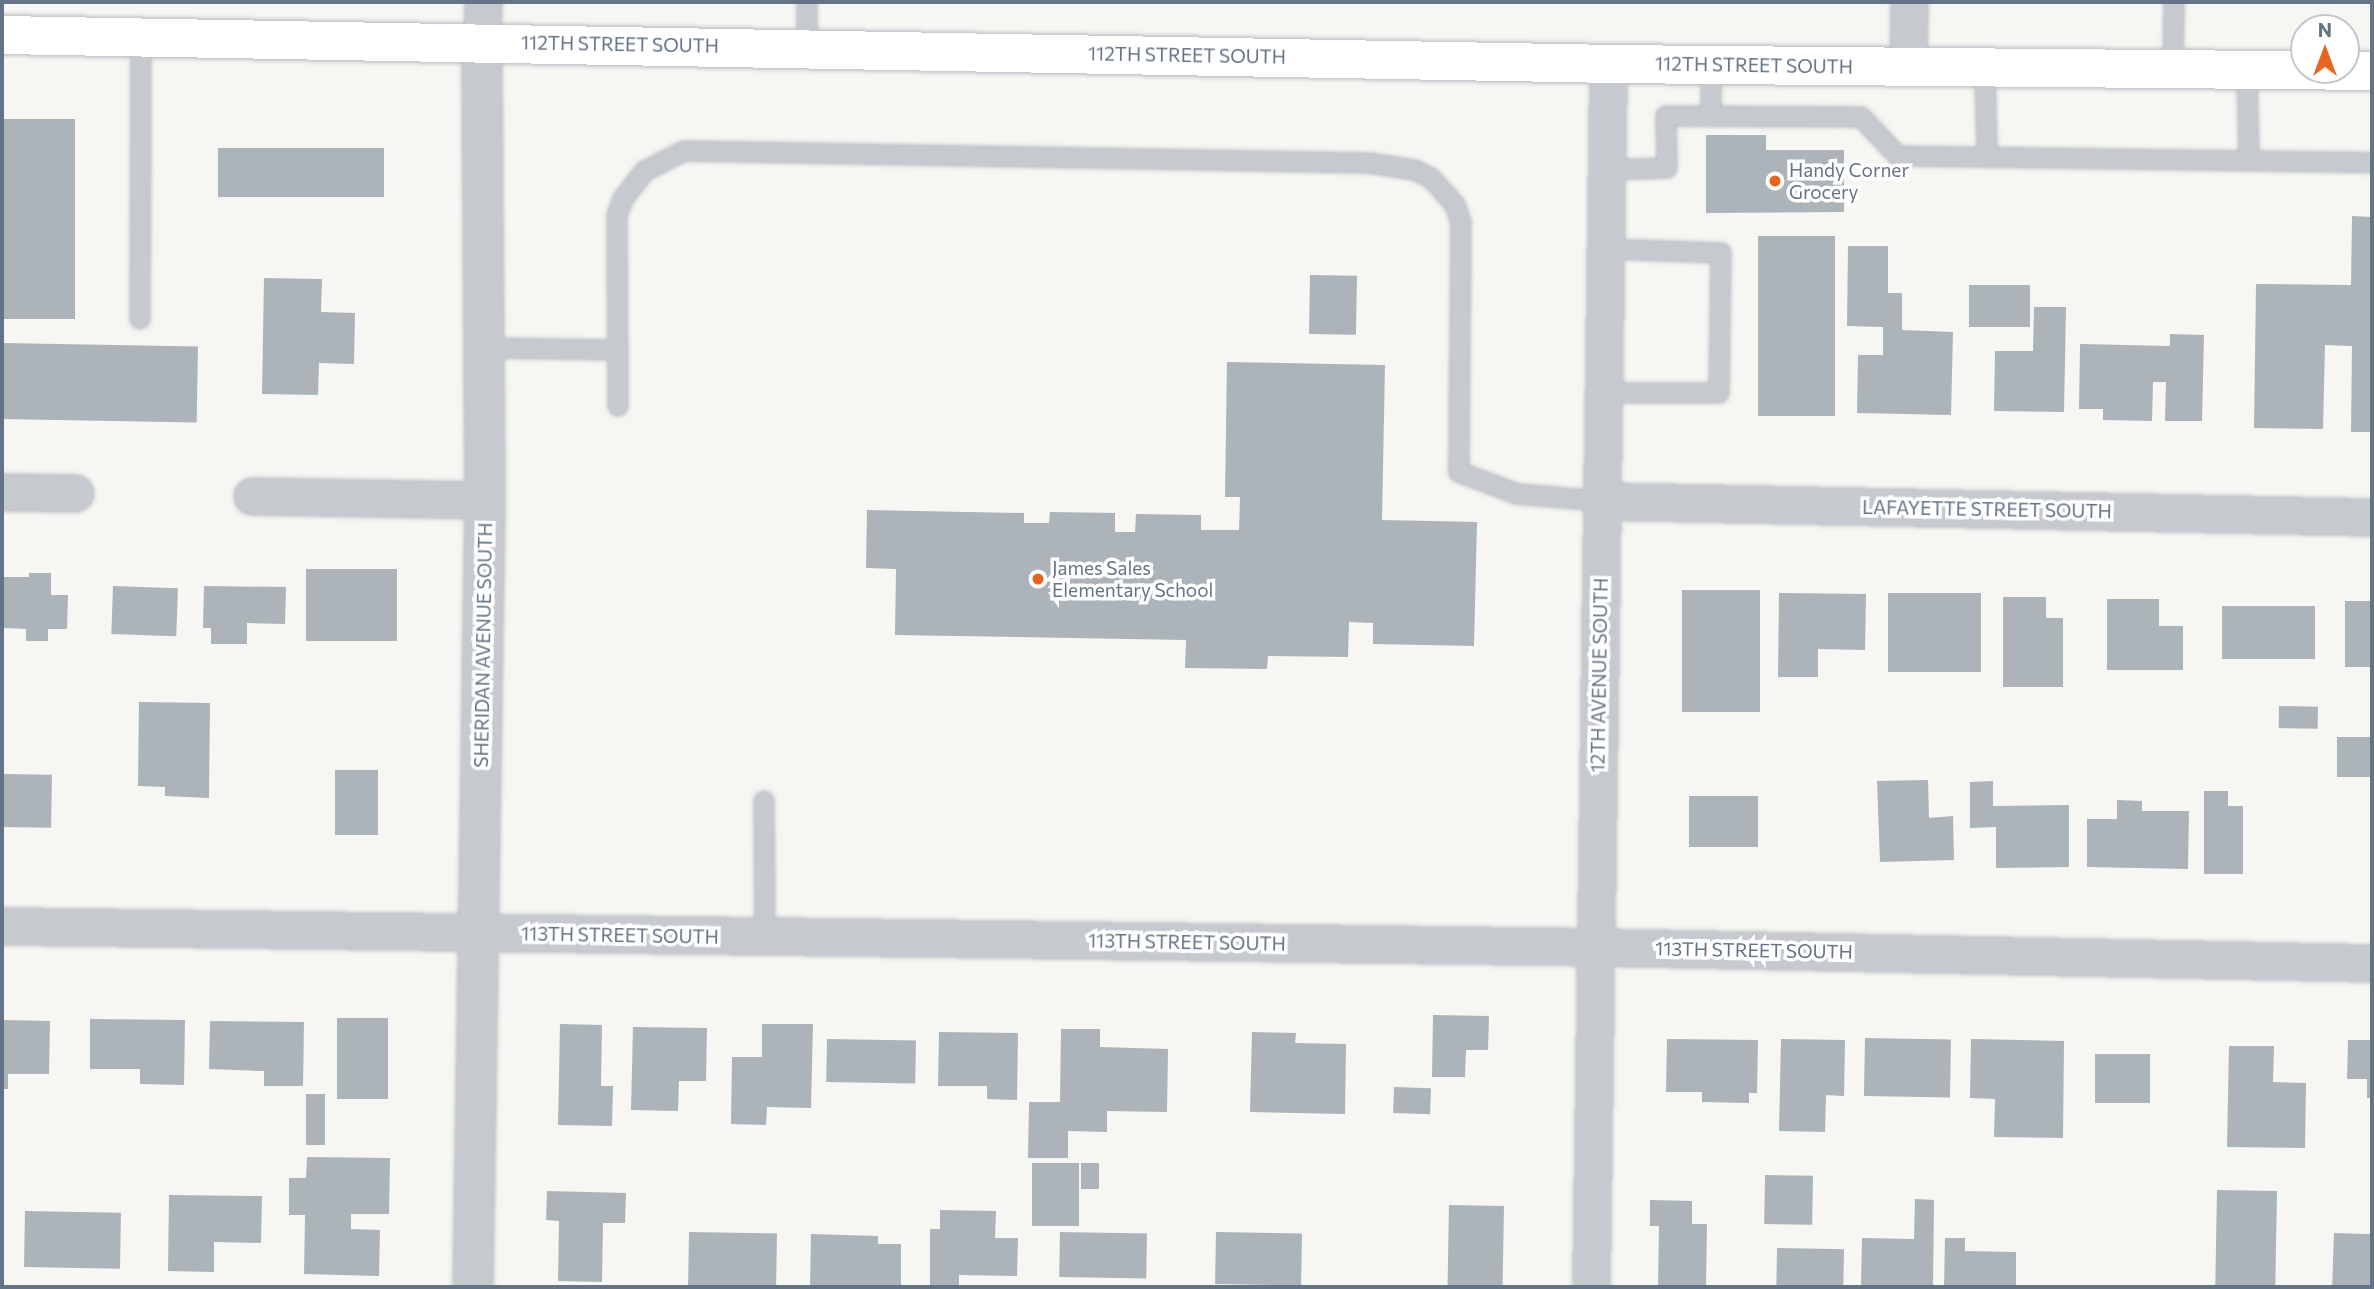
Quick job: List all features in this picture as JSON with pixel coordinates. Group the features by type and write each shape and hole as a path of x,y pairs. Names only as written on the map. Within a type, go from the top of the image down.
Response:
{"main road":[{"name":"112TH STREET SOUTH","path":"2,35 1608,64 2372,71"}],"street":[{"name":"SHERIDAN AVENUE SOUTH","path":"472,1287 485,500 483,2"},
{"path":"1908,67 1909,2"},
{"name":"12TH AVENUE SOUTH","path":"1591,1287 1608,64"},
{"path":"2,492 75,493"},
{"path":"252,496 485,500"},
{"name":"LAFAYETTE STREET SOUTH","path":"1602,501 2372,517"},
{"name":"113TH STREET SOUTH","path":"2,926 1596,947 2372,964"}],"lane":[{"path":"807,2 807,48"},
{"path":"2173,69 2174,2"},
{"path":"140,319 141,37"},
{"path":"1711,65 1711,116"},
{"path":"1984,67 1987,157"},
{"path":"2247,70 2249,161"},
{"path":"1607,170 1667,168 1666,116 1861,117 1898,156 2372,163"},
{"path":"618,406 617,216 623,199 645,171 684,151 1398,166 1415,170 1444,190 1461,222 1459,472 1517,494 1602,501"},
{"path":"1604,393 1719,393 1721,253 1606,249"},
{"path":"484,348 618,350"},
{"path":"764,801 765,937"}],"building":[{"path":"2,119 75,119 75,319 2,319"},
{"name":"Handy Corner Grocery","path":"1706,135 1766,135 1766,150 1844,150 1844,212 1706,213"},
{"path":"218,148 384,148 384,197 218,197"},
{"path":"2352,216 2372,217 2372,432 2351,432 2352,346 2325,345 2323,429 2254,428 2256,284 2351,285"},
{"path":"1758,236 1835,236 1835,416 1758,416"},
{"path":"1848,246 1888,246 1888,293 1902,293 1902,330 1953,332 1951,415 1857,413 1858,355 1883,355 1883,327 1847,326"},
{"path":"1310,275 1357,276 1356,335 1309,334"},
{"path":"264,278 322,279 321,312 355,313 354,364 319,363 318,395 262,394"},
{"path":"1969,285 2030,285 2030,327 1969,327"},
{"path":"2034,307 2066,307 2064,412 1994,411 1995,351 2033,351"},
{"path":"2170,334 2204,335 2202,421 2165,421 2166,382 2153,382 2152,421 2103,420 2103,409 2079,409 2080,344 2170,346"},
{"path":"2,343 198,346 197,422 2,419"},
{"path":"1227,362 1385,365 1382,520 1477,522 1474,646 1373,644 1373,623 1349,622 1348,657 1268,656 1267,669 1185,668 1186,640 895,635 896,569 866,568 867,510 1024,513 1024,523 1049,523 1050,512 1115,513 1115,532 1135,532 1136,514 1201,515 1201,530 1239,530 1240,497 1225,497"},
{"path":"306,569 397,569 397,641 306,641"},
{"path":"29,573 51,573 51,595 68,595 67,629 48,629 48,641 26,641 26,629 2,628 2,577 29,577"},
{"path":"113,586 178,588 176,636 111,634"},
{"path":"204,586 286,587 285,624 247,623 247,644 211,644 211,628 203,628"},
{"path":"1682,590 1760,590 1760,712 1682,712"},
{"path":"1779,593 1866,594 1865,650 1818,649 1818,677 1778,677"},
{"path":"1888,593 1981,593 1981,672 1888,672"},
{"path":"2003,597 2046,597 2046,618 2063,618 2063,687 2003,687"},
{"path":"2107,599 2159,599 2159,626 2183,626 2183,670 2107,670"},
{"path":"2345,601 2372,601 2372,667 2345,667"},
{"path":"2222,606 2315,606 2315,659 2222,659"},
{"path":"139,702 210,703 209,798 165,796 165,787 138,786"},
{"path":"2279,706 2318,707 2318,729 2279,728"},
{"path":"2337,737 2372,737 2372,777 2337,777"},
{"path":"335,770 378,770 378,835 335,835"},
{"path":"2,774 52,775 51,828 2,827"},
{"path":"1928,780 1929,818 1953,816 1954,860 1880,862 1877,781"},
{"path":"1993,781 1993,806 2069,805 2069,867 1996,868 1996,827 1970,828 1970,782"},
{"path":"2204,791 2228,791 2228,806 2243,806 2243,874 2204,874"},
{"path":"1689,796 1758,796 1758,847 1689,847"},
{"path":"2117,800 2142,801 2142,811 2189,811 2188,869 2087,867 2087,819 2117,819"},
{"path":"1433,1015 1489,1016 1488,1050 1466,1050 1465,1077 1432,1077"},
{"path":"337,1018 388,1018 388,1099 337,1099"},
{"path":"90,1019 185,1020 184,1085 140,1084 140,1069 90,1069"},
{"path":"2,1020 50,1021 49,1074 8,1074 8,1089 2,1089"},
{"path":"210,1021 304,1022 303,1086 264,1086 264,1071 209,1069"},
{"path":"560,1024 602,1025 601,1086 613,1086 612,1126 558,1125"},
{"path":"762,1024 813,1024 811,1108 767,1107 766,1125 731,1124 732,1057 762,1057"},
{"path":"633,1027 707,1028 706,1081 679,1081 678,1111 631,1110"},
{"path":"1061,1029 1100,1029 1100,1047 1168,1049 1167,1112 1107,1111 1107,1132 1068,1131 1068,1158 1028,1158 1029,1102 1060,1102"},
{"path":"939,1032 1018,1033 1017,1100 987,1099 987,1086 938,1086"},
{"path":"1252,1032 1296,1033 1295,1043 1346,1044 1345,1114 1250,1112"},
{"path":"1865,1038 1951,1040 1950,1097 1864,1096"},
{"path":"827,1039 916,1041 915,1084 826,1082"},
{"path":"1667,1039 1758,1040 1757,1093 1749,1093 1749,1103 1702,1102 1702,1092 1666,1092"},
{"path":"1781,1039 1845,1040 1844,1096 1826,1095 1825,1132 1779,1131"},
{"path":"1971,1039 2064,1041 2063,1138 1994,1137 1995,1099 1970,1098"},
{"path":"2348,1040 2372,1040 2372,1098 2367,1098 2367,1079 2347,1079"},
{"path":"2229,1046 2274,1046 2273,1082 2306,1083 2305,1148 2227,1147"},
{"path":"2095,1054 2150,1054 2150,1103 2095,1103"},
{"path":"1394,1087 1431,1088 1430,1114 1393,1113"},
{"path":"306,1094 325,1094 325,1145 306,1145"},
{"path":"307,1157 390,1158 389,1214 351,1214 351,1229 380,1230 379,1276 304,1274 305,1215 289,1215 289,1178 306,1178"},
{"path":"1032,1163 1079,1163 1079,1226 1032,1226"},
{"path":"1081,1163 1099,1163 1099,1189 1081,1189"},
{"path":"1765,1175 1813,1176 1812,1225 1764,1224"},
{"path":"2217,1190 2277,1191 2275,1287 2215,1287"},
{"path":"547,1191 626,1193 625,1223 603,1223 602,1282 558,1281 559,1221 546,1220"},
{"path":"169,1195 262,1196 261,1243 214,1242 214,1272 168,1271"},
{"path":"1915,1199 1934,1200 1933,1287 1861,1287 1862,1238 1914,1239"},
{"path":"1650,1200 1692,1201 1692,1224 1707,1224 1706,1287 1658,1287 1659,1226 1650,1226"},
{"path":"1449,1205 1504,1206 1503,1287 1448,1287"},
{"path":"940,1210 996,1211 995,1238 1018,1238 1017,1276 959,1275 959,1287 930,1287 930,1229 940,1229"},
{"path":"25,1211 121,1213 120,1269 24,1267"},
{"path":"689,1232 777,1234 776,1287 688,1287"},
{"path":"1060,1232 1147,1234 1146,1279 1059,1277"},
{"path":"1216,1232 1302,1234 1301,1285 1215,1284"},
{"path":"2334,1233 2372,1234 2370,1287 2332,1287"},
{"path":"811,1234 878,1236 878,1244 901,1244 901,1287 810,1287"},
{"path":"1945,1238 1965,1238 1965,1251 2016,1252 2016,1287 1944,1287"},
{"path":"1777,1248 1844,1249 1843,1287 1776,1287"}],"place":[{"name":"Handy Corner Grocery","path":"1775,181"},
{"name":"James Sales Elementary School","path":"1038,579"}]}
